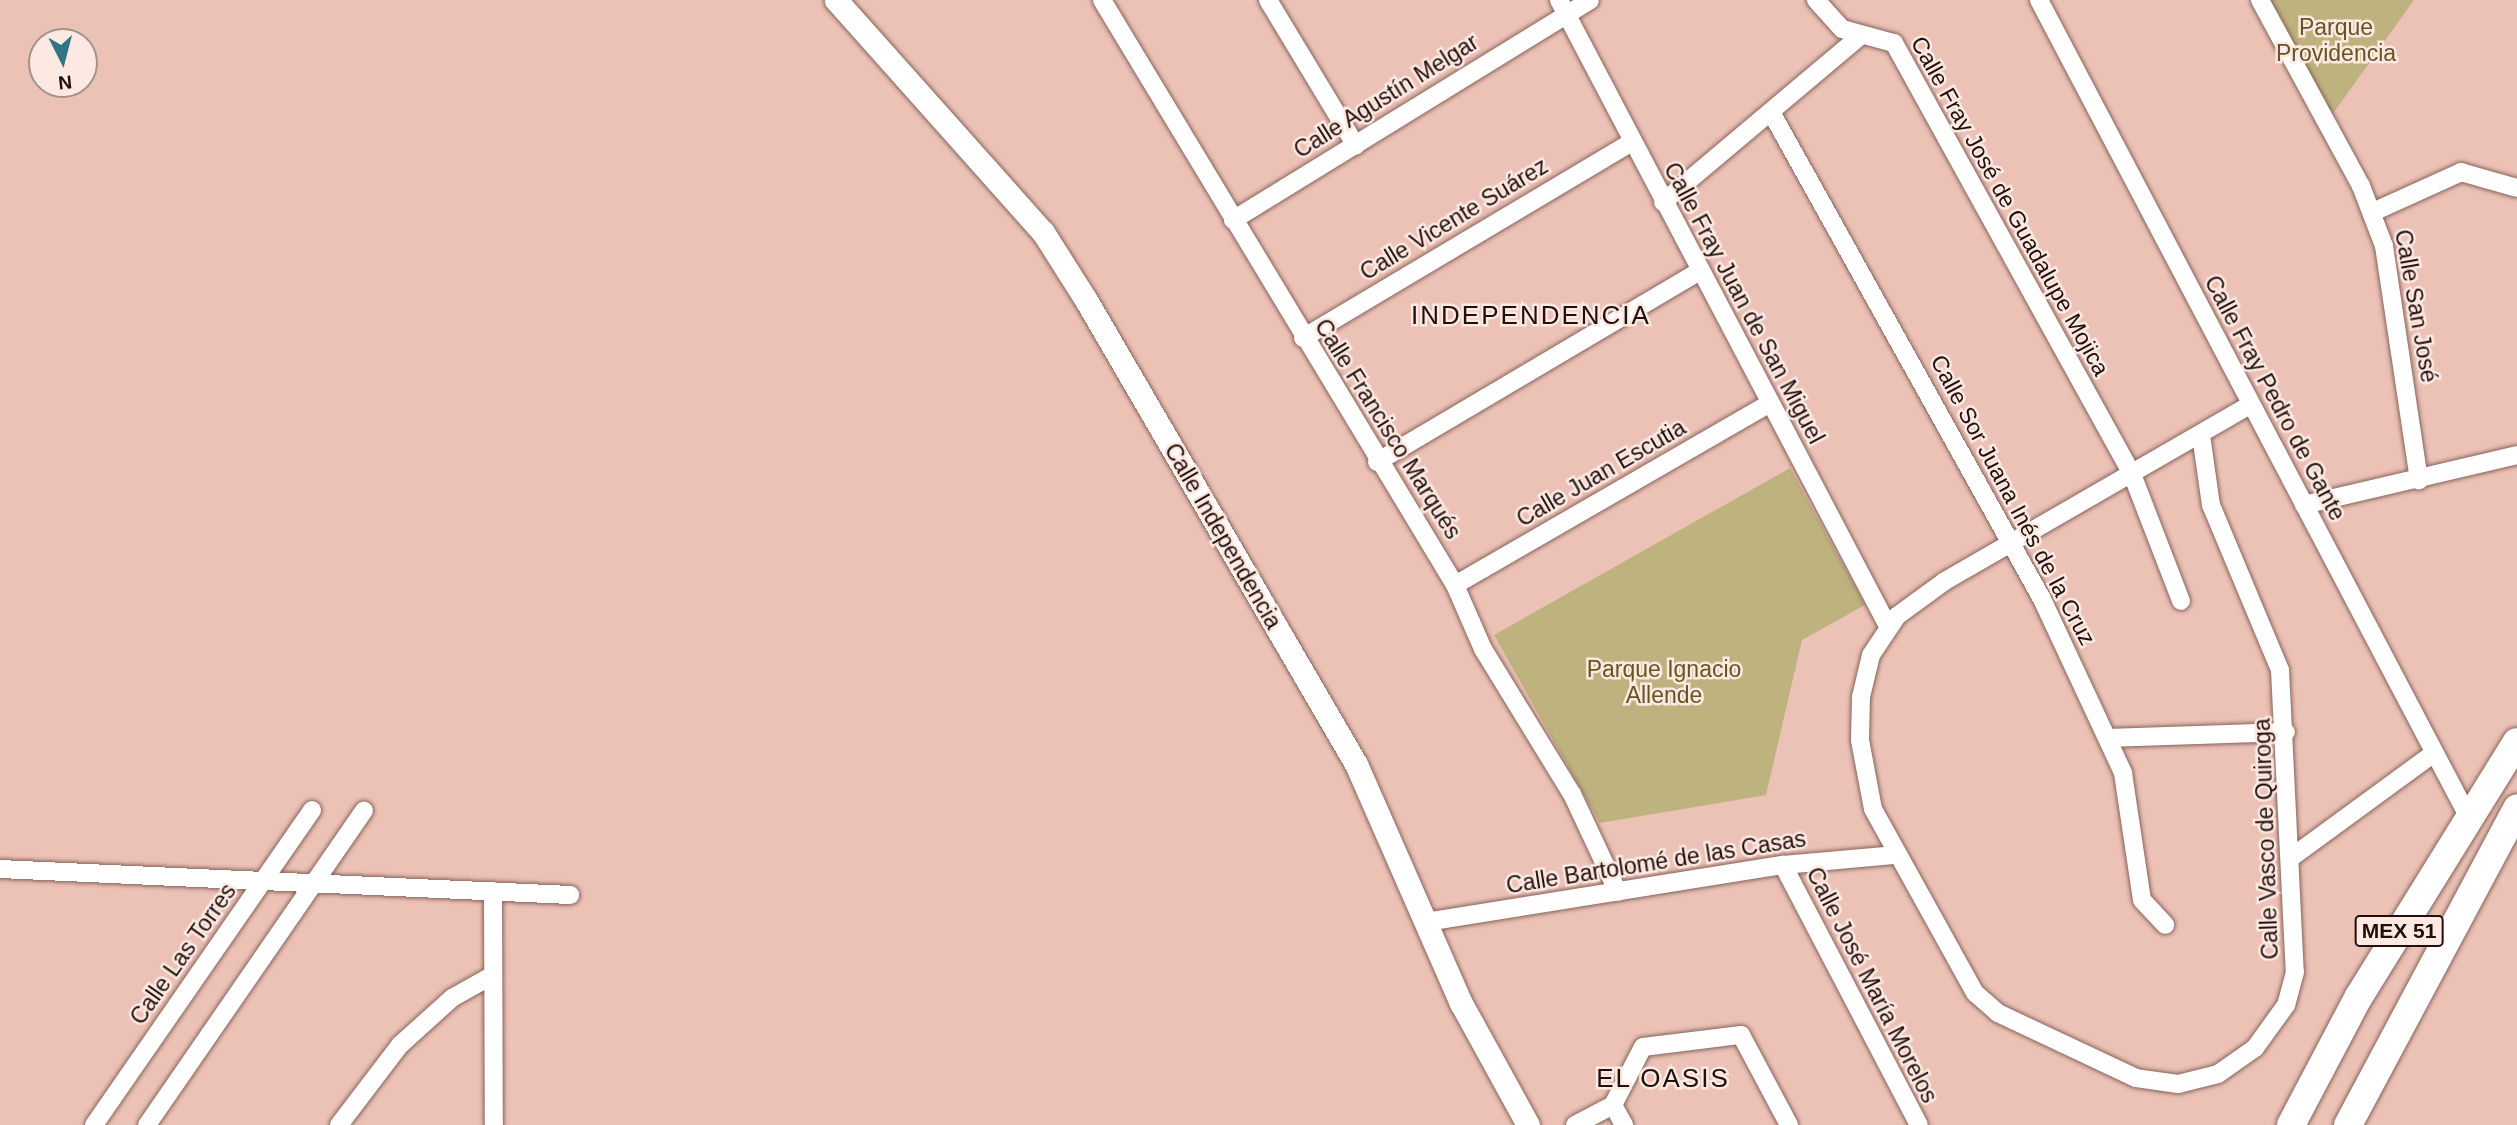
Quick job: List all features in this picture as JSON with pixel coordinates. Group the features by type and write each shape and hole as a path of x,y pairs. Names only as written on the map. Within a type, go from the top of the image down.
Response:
{"main road":[{"name":"MEX 51","path":"2291,1125 2358,998 2517,742"},
{"name":"MEX 51","path":"2348,1125 2517,808"}],"street":[{"name":"Calle Independencia","path":"836,0 1043,232 1064,266 1356,764 1426,922 1528,1125"},
{"name":"Calle Francisco Marqués","path":"1102,0 1377,462 1455,585 1478,639 1572,794 1618,892"},
{"path":"1268,0 1356,146"},
{"name":"Calle Agustín Melgar","path":"1233,220 1356,146 1562,6 1590,0"},
{"name":"Calle Fray José de Guadalupe Mojica","path":"1815,0 1827,19 1860,36 1894,43 2132,474 2181,601"},
{"name":"Calle Fray Pedro de Gante","path":"2039,0 2469,818"},
{"name":"Calle San José","path":"2259,0 2372,212 2384,246 2419,480"},
{"name":"Calle Fray Juan de San Miguel","path":"1562,6 1630,143 1664,202 1889,628"},
{"path":"1664,202 1860,36"},
{"name":"Calle Sor Juana Inés de la Cruz","path":"1770,112 2013,542 2108,738 2133,810 2131,844 2142,900 2165,925"},
{"name":"Calle Vicente Suárez","path":"1303,338 1630,143"},
{"path":"2372,212 2461,173 2517,188"},
{"path":"1377,462 1700,271"},
{"name":"Calle Juan Escutia","path":"1455,585 1770,403"},
{"name":"Calle Vasco de Quiroga","path":"2201,435 2211,505 2280,670 2286,732 2295,972 2286,1005 2255,1048 2218,1074 2178,1084 2136,1078 1998,1013 1975,993 1894,855 1873,810 1860,740 1871,655 1889,628 1945,581 2250,405"},
{"path":"2304,506 2517,455"},
{"path":"2108,738 2286,732"},
{"path":"2292,857 2434,752"},
{"name":"Calle Las Torres","path":"94,1125 312,810"},
{"path":"147,1125 364,811"},
{"name":"Calle Bartolomé de las Casas","path":"1426,922 1783,865 1894,855"},
{"name":"Calle José María Morelos","path":"1783,865 1919,1125"},
{"path":"0,869 570,895"},
{"path":"493,891 494,1125"},
{"path":"339,1125 400,1045 452,998 493,975"},
{"path":"1575,1125 1613,1105 1643,1047 1741,1035 1788,1125"},
{"path":"1613,1105 1624,1125"}],"green space":[{"name":"Parque Providencia","path":"2269,0 2414,0 2332,115"},
{"name":"Parque Ignacio Allende","path":"1790,468 1865,605 1802,640 1766,795 1600,823 1494,635"}],"district":[{"name":"INDEPENDENCIA","path":"1531,316"},
{"name":"EL OASIS","path":"1663,1079"}]}
